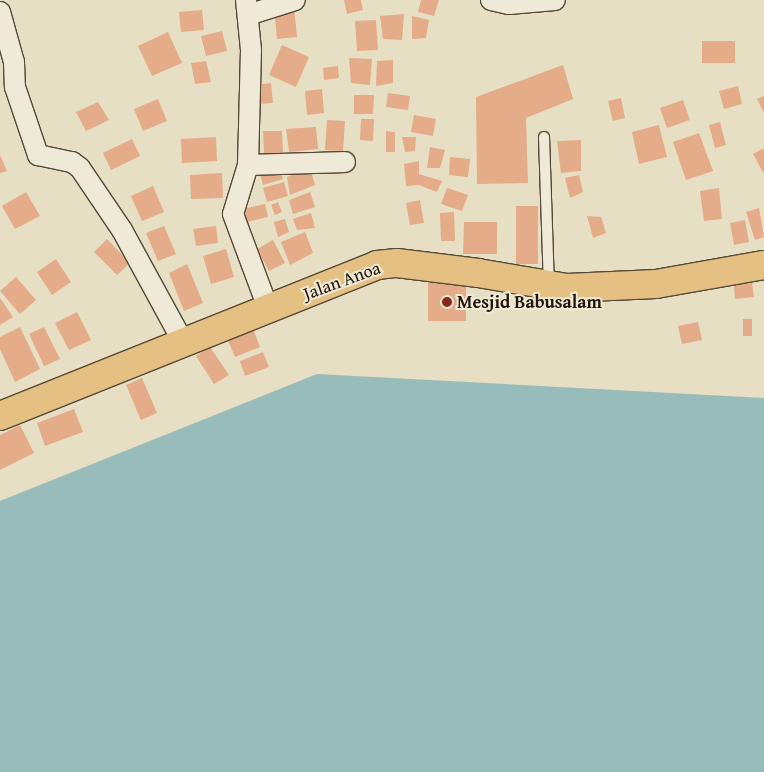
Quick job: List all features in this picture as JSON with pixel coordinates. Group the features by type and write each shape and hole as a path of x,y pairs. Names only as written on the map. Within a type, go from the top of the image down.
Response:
{"highway":[{"name":"Jalan Anoa","path":"0,416 377,265 397,263 549,287 656,284 764,265"}],"street":[{"path":"268,308 234,226 233,214 248,165 247,8 295,0"},
{"path":"491,0 509,4 555,0"},
{"path":"0,12 14,62 8,88 38,154 72,162 80,168 122,230 183,342"},
{"path":"248,165 345,162"}],"lane":[{"path":"544,137 549,287"}],"water":[{"path":"317,374 764,398 764,772 0,772 0,501"}],"building":[{"path":"344,0 361,0 363,10 347,14"},
{"path":"421,0 439,0 434,16 418,12"},
{"path":"294,7 297,37 277,39 274,9"},
{"path":"202,10 204,30 181,32 179,12"},
{"path":"404,14 402,40 383,39 380,16"},
{"path":"412,16 429,20 426,38 412,39"},
{"path":"376,20 378,50 357,51 355,21"},
{"path":"222,31 227,51 206,56 201,36"},
{"path":"168,32 182,63 152,76 138,46"},
{"path":"702,41 735,41 735,63 702,63"},
{"path":"282,45 309,57 296,87 269,75"},
{"path":"349,58 372,59 370,85 351,83"},
{"path":"393,60 393,83 376,86 377,61"},
{"path":"206,61 211,82 195,84 191,63"},
{"path":"563,65 573,99 526,118 528,183 477,184 476,97"},
{"path":"338,66 339,78 324,80 323,68"},
{"path":"271,83 273,103 258,104 255,85"},
{"path":"738,86 742,104 724,109 719,91"},
{"path":"322,89 324,113 307,115 305,91"},
{"path":"388,93 410,96 408,110 386,107"},
{"path":"354,95 374,95 373,114 354,114"},
{"path":"764,96 764,113 757,99"},
{"path":"621,98 625,118 613,121 608,101"},
{"path":"158,99 167,121 143,131 134,109"},
{"path":"683,100 690,120 667,128 660,108"},
{"path":"98,102 109,120 86,131 76,112"},
{"path":"414,115 436,119 433,136 411,132"},
{"path":"361,119 374,119 373,141 360,140"},
{"path":"327,120 345,121 343,151 325,150"},
{"path":"720,122 726,145 715,148 709,125"},
{"path":"659,125 667,157 639,164 632,132"},
{"path":"316,127 318,149 289,152 286,129"},
{"path":"263,131 282,131 283,153 264,154"},
{"path":"386,131 395,132 395,152 386,152"},
{"path":"699,133 713,171 686,180 673,142"},
{"path":"216,137 217,161 182,163 181,139"},
{"path":"402,137 416,137 415,151 405,152"},
{"path":"132,139 140,156 111,170 103,153"},
{"path":"581,140 581,171 561,173 557,141"},
{"path":"430,147 445,150 440,168 427,168"},
{"path":"764,148 764,174 753,154"},
{"path":"0,155 7,171 0,173"},
{"path":"450,157 470,159 468,177 449,175"},
{"path":"419,161 419,174 442,181 437,192 419,185 406,186 404,164"},
{"path":"280,168 283,179 263,185 260,174"},
{"path":"310,168 315,185 290,195 287,177"},
{"path":"222,173 223,198 191,199 190,175"},
{"path":"579,175 583,192 570,198 565,178"},
{"path":"284,182 288,196 267,202 263,188"},
{"path":"153,186 164,212 142,221 131,196"},
{"path":"447,188 468,195 462,211 441,204"},
{"path":"719,188 722,219 704,221 700,191"},
{"path":"26,192 40,216 15,229 2,206"},
{"path":"310,192 315,207 293,214 289,200"},
{"path":"420,200 424,223 410,225 406,203"},
{"path":"278,202 282,212 275,215 271,205"},
{"path":"265,204 268,217 242,223 239,210"},
{"path":"516,206 538,206 538,264 516,264"},
{"path":"759,208 764,237 755,240 746,212"},
{"path":"454,212 455,241 441,241 440,213"},
{"path":"311,213 315,228 297,230 293,219"},
{"path":"587,216 601,217 606,233 593,238"},
{"path":"285,219 289,232 278,237 274,222"},
{"path":"745,220 749,242 734,245 730,223"},
{"path":"464,222 497,222 497,254 463,254"},
{"path":"164,226 176,254 158,261 146,233"},
{"path":"216,226 218,243 196,246 193,229"},
{"path":"305,232 313,253 290,265 281,242"},
{"path":"107,239 130,263 117,275 94,252"},
{"path":"273,240 285,263 269,271 257,249"},
{"path":"226,249 234,277 211,284 203,256"},
{"path":"56,259 71,282 52,295 37,272"},
{"path":"187,264 203,303 184,311 169,273"},
{"path":"16,277 36,300 20,314 0,291"},
{"name":"Mesjid Babusalam","path":"428,283 466,283 466,321 428,321"},
{"path":"752,283 754,297 735,299 734,285"},
{"path":"0,298 13,317 0,325"},
{"path":"77,312 91,340 69,350 55,323"},
{"path":"743,319 752,319 752,336 743,336"},
{"path":"698,322 702,340 682,344 678,326"},
{"path":"252,326 260,347 235,357 226,336"},
{"path":"20,327 40,369 15,382 0,349 0,337"},
{"path":"44,327 60,359 44,366 29,334"},
{"path":"210,347 229,375 214,384 196,356"},
{"path":"263,352 269,367 245,376 240,361"},
{"path":"142,378 157,413 141,420 126,385"},
{"path":"74,409 83,432 45,446 37,423"},
{"path":"20,425 34,453 0,470 0,435"}],"place":[{"name":"Mesjid Babusalam","path":"447,302"}]}
